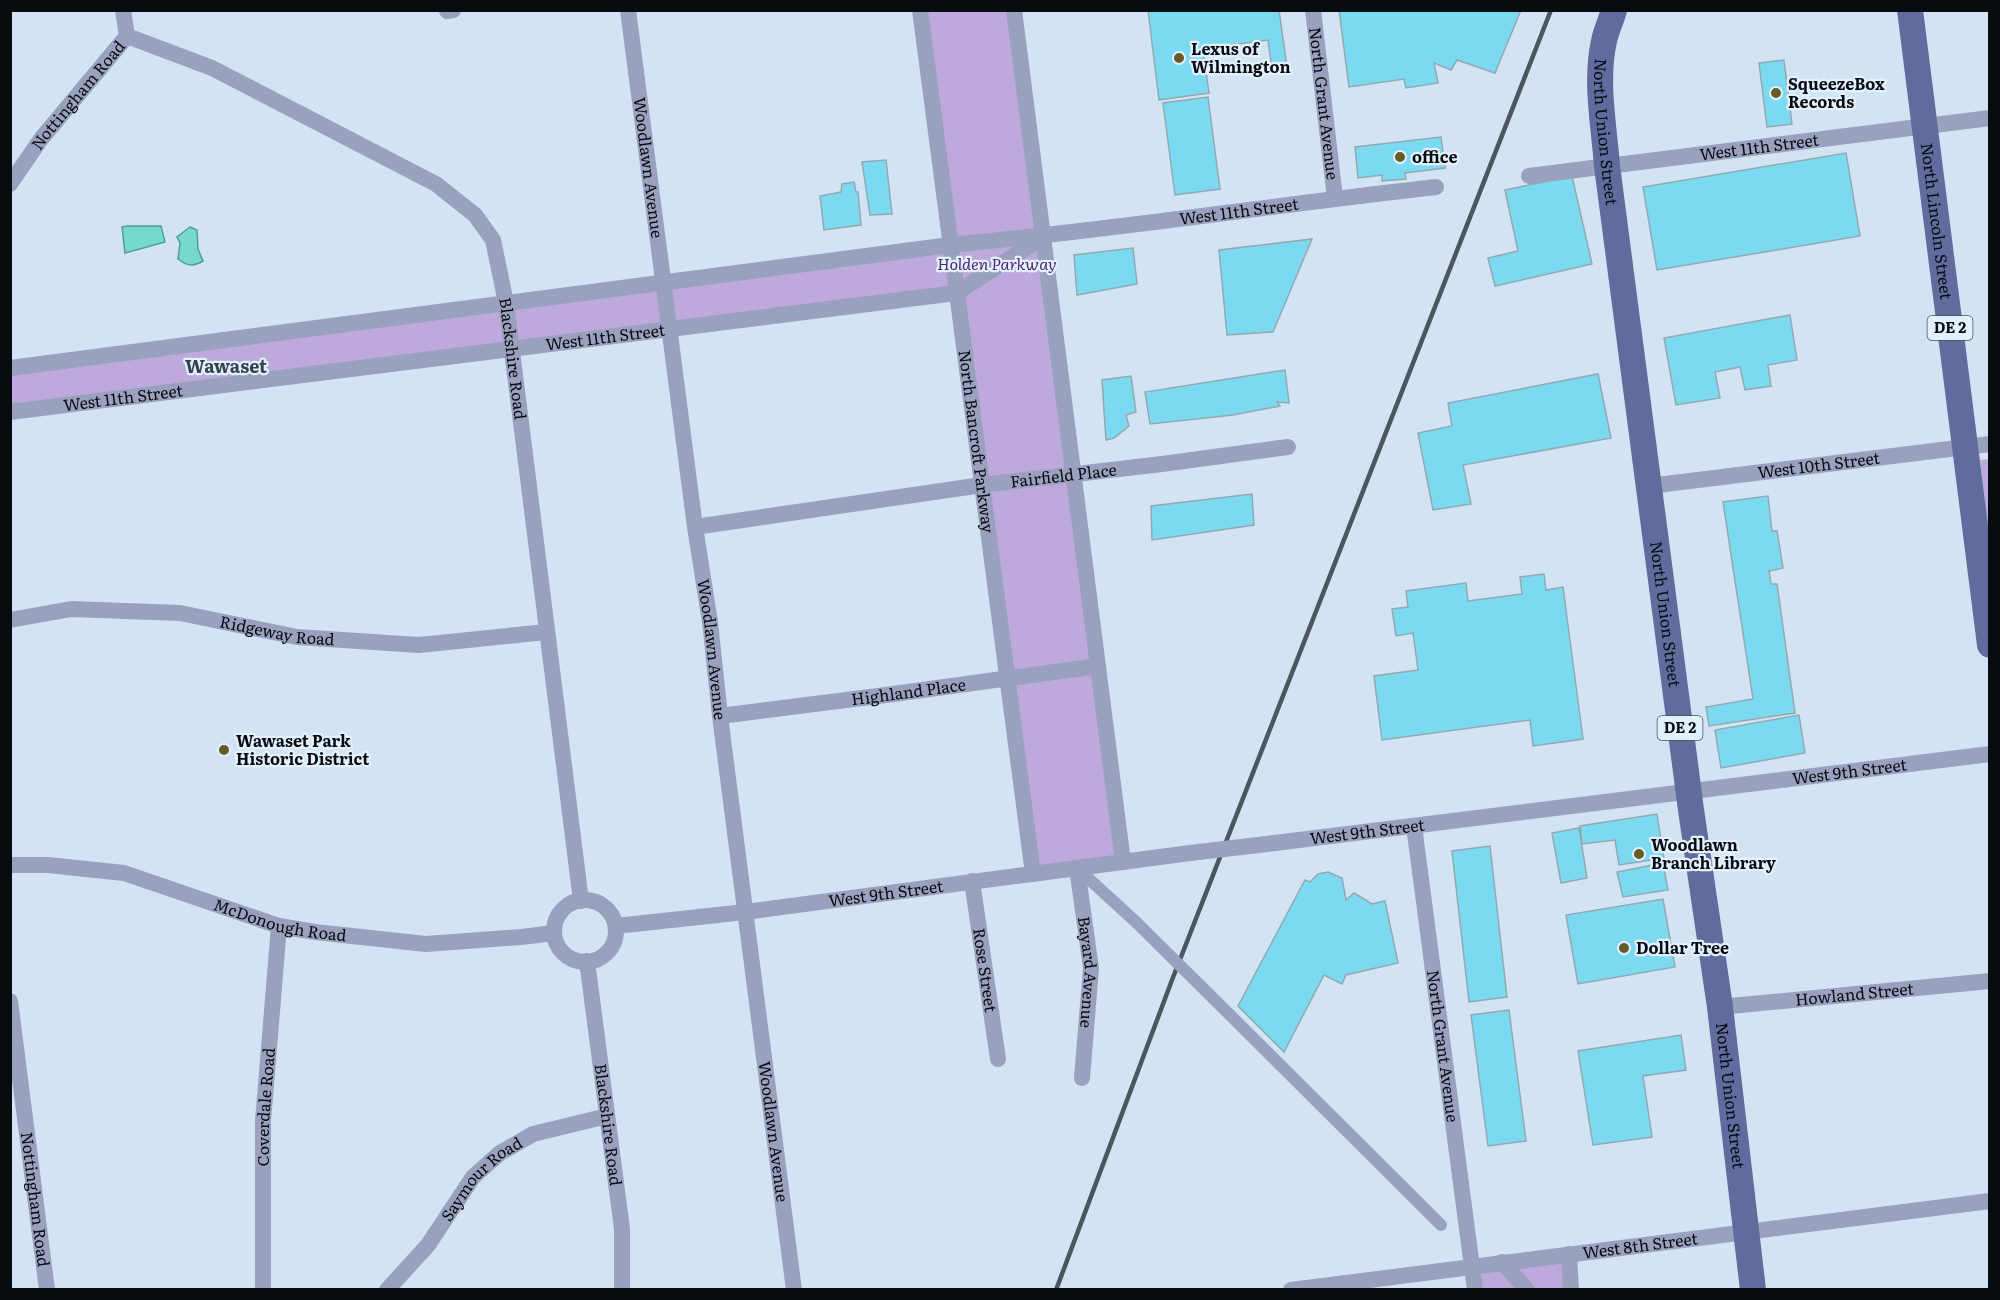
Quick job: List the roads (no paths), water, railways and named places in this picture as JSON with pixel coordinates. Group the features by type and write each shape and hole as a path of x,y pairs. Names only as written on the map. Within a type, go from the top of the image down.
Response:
{"main road":[{"name":"North Union Street","path":"1614,10 1601,57 1607,166 1688,791 1720,1007 1753,1290"},
{"name":"North Lincoln Street","path":"1910,10 1924,126 1977,446 1989,645"}],"street":[{"path":"123,10 127,36"},
{"path":"447,11 453,10"},
{"name":"Woodlawn Avenue","path":"628,10 695,527 710,622 720,716 794,1290"},
{"name":"North Bancroft Parkway","path":"920,10 1033,874"},
{"path":"1014,10 1123,862"},
{"name":"North Grant Avenue","path":"1313,10 1335,198"},
{"name":"Nottingham Road","path":"10,184 41,139 127,36"},
{"name":"Blackshire Road","path":"127,36 212,68 436,184 476,215 493,240 506,303 581,900"},
{"name":"West 11th Street","path":"1529,176 1989,118"},
{"name":"West 11th Street","path":"10,368 950,245 1043,237 1335,198 1436,187"},
{"name":"West 11th Street","path":"10,412 956,292 1043,237"},
{"name":"West 10th Street","path":"1649,486 1977,446"},
{"name":"Fairfield Place","path":"695,527 982,484 1073,475 1288,447"},
{"name":"Ridgeway Road","path":"10,620 71,609 180,613 297,637 419,645 546,632"},
{"name":"Highland Place","path":"720,716 1098,666"},
{"name":"West 9th Street","path":"745,912 1190,853 1989,754"},
{"name":"North Grant Avenue","path":"1414,825 1475,1290"},
{"name":"McDonough Road","path":"10,865 48,865 124,873 279,926 315,932 426,944 554,933"},
{"path":"1077,868 1137,923 1441,1225"},
{"name":"Bayard Avenue","path":"1077,868 1091,968 1082,1078"},
{"name":"Rose Street","path":"972,881 998,1059"},
{"path":"581,900 596,902 604,907 612,916 616,926 614,940 608,951 598,958 587,961 574,959 563,953 554,933 560,913 569,905 581,900"},
{"path":"616,926 745,912"},
{"name":"Coverdale Road","path":"263,1290 263,1121 279,926"},
{"name":"Blackshire Road","path":"587,961 622,1229 622,1290"},
{"name":"Howland Street","path":"1720,1007 1989,981"},
{"name":"Nottingham Road","path":"10,1001 47,1290"},
{"name":"Saymour Road","path":"387,1290 428,1245 473,1177 500,1153 533,1134 607,1116"},
{"name":"West 8th Street","path":"1291,1290 1989,1201"},
{"path":"1569,1254 1571,1290"},
{"path":"1502,1262 1527,1290"}],"railway":[{"path":"1056,1290 1172,980 1551,10"}],"place":[{"name":"Lexus of Wilmington","path":"1179,58"},
{"name":"SqueezeBox Records","path":"1776,93"},
{"name":"office","path":"1400,157"},
{"name":"Wawaset Park Historic District","path":"224,750"},
{"name":"Woodlawn Branch Library","path":"1639,854"},
{"name":"Dollar Tree","path":"1624,948"}],"district":[{"name":"Wawaset","path":"226,367"}],"park label":[{"name":"Holden Parkway","path":"997,264"}]}
